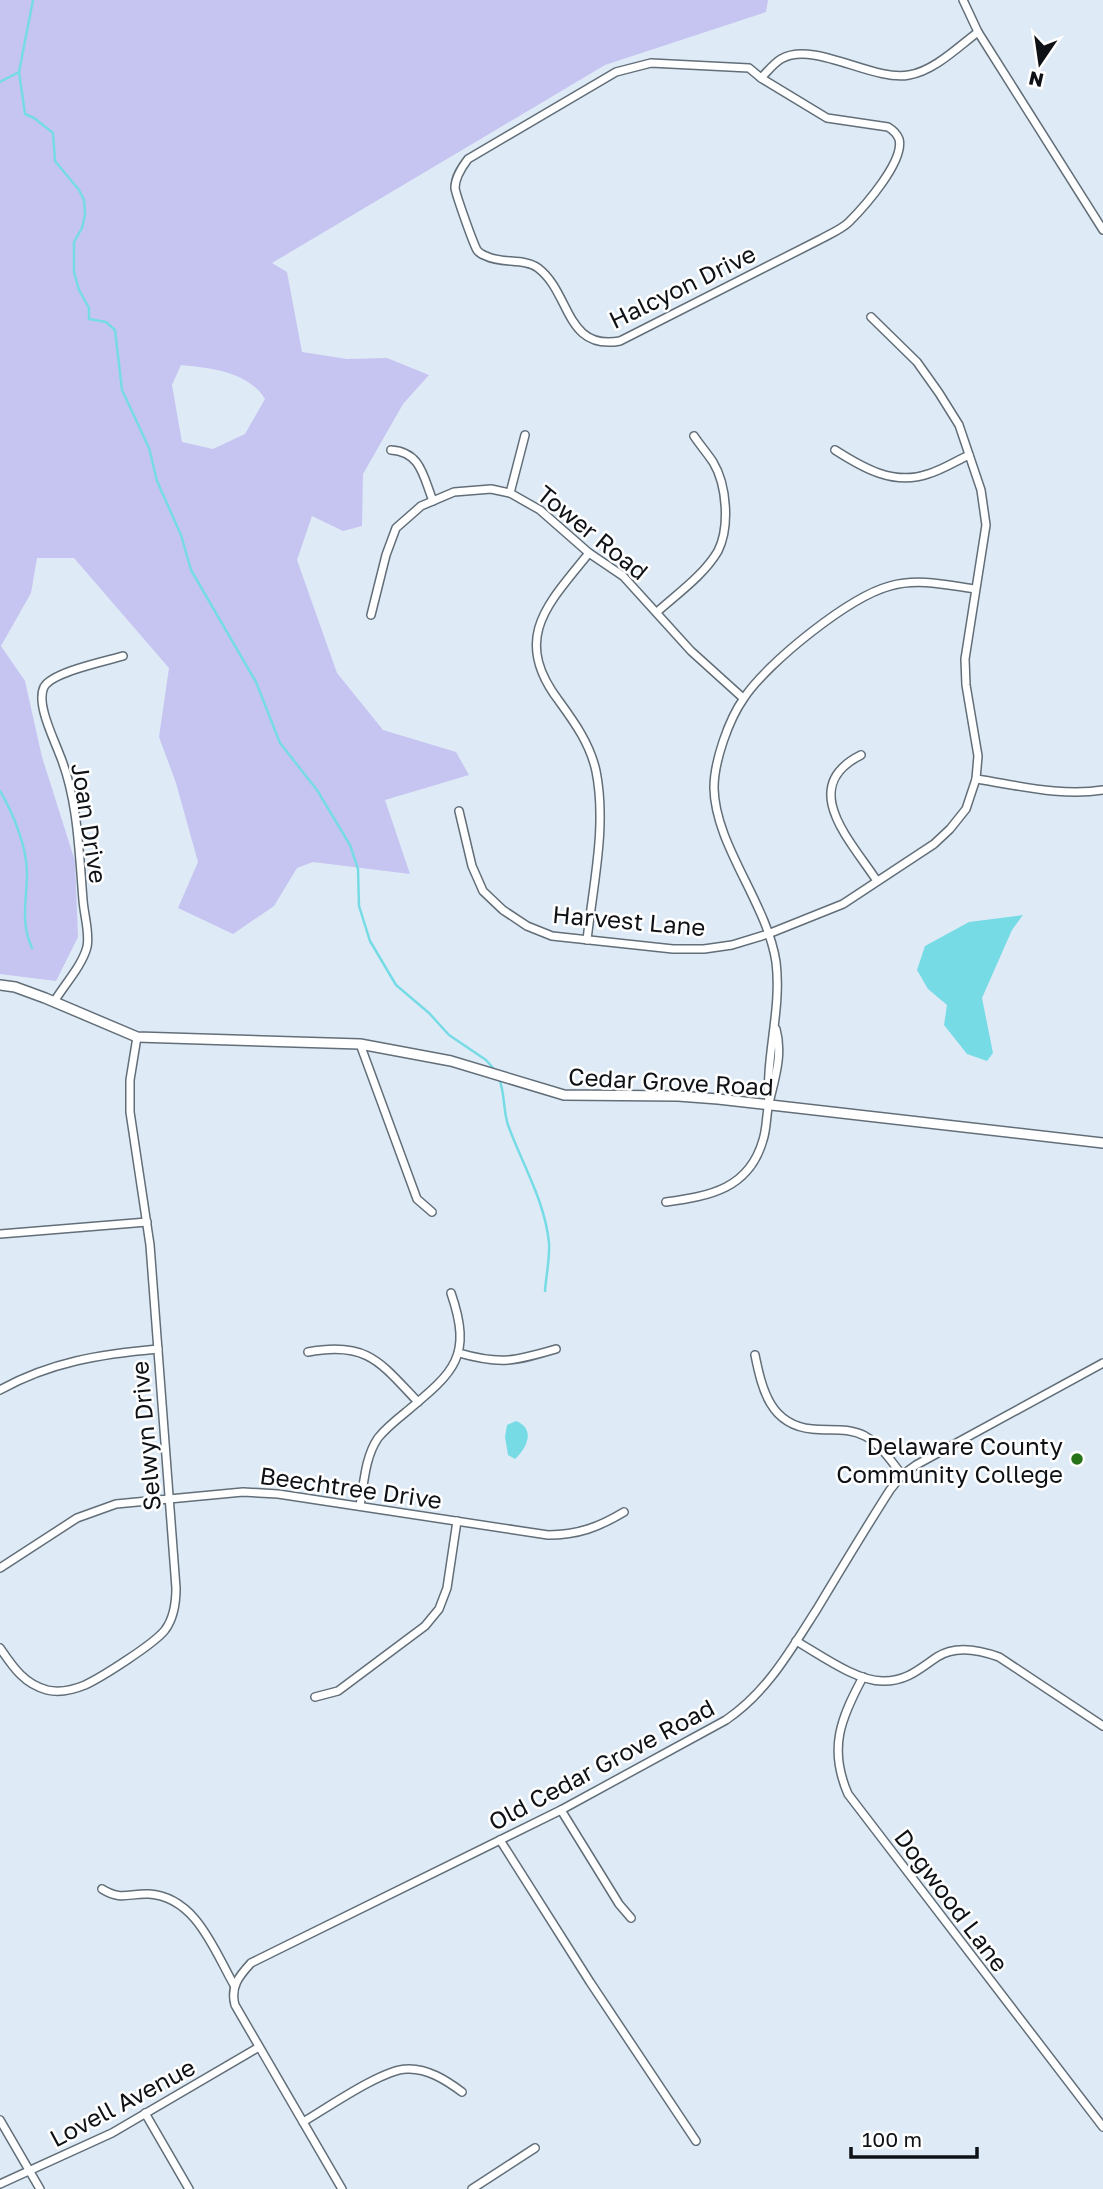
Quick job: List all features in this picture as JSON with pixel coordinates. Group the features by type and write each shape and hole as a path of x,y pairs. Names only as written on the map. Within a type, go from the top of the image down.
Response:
{"street":[{"path":"963,0 978,32 1103,230"},
{"path":"761,78 780,59 795,55 845,62 890,76 911,75 932,66 978,32"},
{"name":"Halcyon Drive","path":"642,64 743,66 753,70 761,78 827,118 883,125 894,131 899,146 888,175 848,223 620,341 610,343 595,341 578,329 552,283 538,268 490,258 477,250 455,190 457,179 468,159 616,72 642,64"},
{"name":"Harvest Lane","path":"459,811 472,866 483,891 503,911 527,926 552,936 673,949 732,945 768,934 843,904 934,844 950,829 965,809 976,779 978,756 966,685 965,659 975,589 983,558 986,525 981,490 958,425 939,393 917,362 871,317"},
{"path":"510,493 525,435"},
{"path":"657,612 701,572 718,551 725,530 726,509 715,464 694,436"},
{"path":"391,450 405,451 412,456 433,501"},
{"path":"835,450 867,470 902,478 927,475 969,455"},
{"name":"Tower Road","path":"371,615 386,555 396,528 421,506 454,492 491,489 510,493 540,510 589,553 623,576 712,672 743,698"},
{"path":"587,940 600,828 596,771 578,726 550,689 540,666 536,644 539,624 550,603 589,553"},
{"path":"666,1202 714,1194 744,1174 763,1140 776,1082 780,1043 775,1025 778,987 775,960 751,890 725,834 714,788 718,760 743,698 789,650 839,613 868,596 890,586 925,582 975,589"},
{"name":"Joan Drive","path":"54,1002 83,958 88,939 81,859 71,796 42,696 44,687 56,677 123,656"},
{"path":"861,755 845,764 835,774 829,792 831,808 877,881"},
{"path":"976,779 1065,792 1086,793 1103,790"},
{"name":"Cedar Grove Road","path":"0,985 54,1002 137,1037 360,1044 451,1061 564,1095 678,1096 1103,1143"},
{"name":"Selwyn Drive","path":"0,1648 20,1675 47,1690 58,1691 86,1685 153,1642 170,1622 176,1600 147,1222 130,1112 130,1080 137,1037"},
{"path":"360,1044 417,1199 432,1212"},
{"path":"0,1234 147,1222"},
{"path":"360,1506 372,1447 390,1425 446,1376 459,1353 461,1326 451,1293"},
{"path":"307,1352 333,1347 369,1355 383,1365 418,1402"},
{"path":"0,1390 40,1370 68,1361 100,1354 158,1349"},
{"path":"459,1353 504,1362 556,1349"},
{"path":"755,1355 762,1390 786,1420 803,1428 848,1430 864,1436 882,1450 902,1475"},
{"name":"Old Cedar Grove Road","path":"234,1984 251,1963 561,1810 742,1709 758,1694 796,1641 902,1475 1103,1363"},
{"name":"Beechtree Drive","path":"0,1568 77,1518 95,1510 116,1504 170,1499 261,1492 548,1535 569,1535 587,1531 624,1512"},
{"path":"315,1697 338,1691 425,1626 439,1609 447,1588 457,1521"},
{"path":"796,1641 863,1677 883,1682 916,1673 948,1652 984,1651 999,1657 1103,1726"},
{"name":"Dogwood Lane","path":"863,1677 839,1729 839,1767 848,1794 1103,2127"},
{"path":"561,1810 619,1905 631,1918"},
{"path":"500,1840 696,2141"},
{"path":"102,1889 111,1895 122,1897 159,1895 191,1912 234,1984 232,1996 235,2005 342,2189"},
{"name":"Lovell Avenue","path":"0,2185 112,2133 259,2047"},
{"path":"303,2122 404,2068 433,2074 447,2080 462,2092"},
{"path":"145,2113 189,2189"},
{"path":"0,2120 40,2189"},
{"path":"472,2189 534,2148"}],"shaded area":[{"path":"0,0 768,0 766,12 605,65 272,263 287,272 302,352 347,359 387,358 429,375 403,404 363,474 362,526 343,531 312,516 297,560 337,673 383,730 456,752 469,775 385,800 410,874 313,862 297,868 274,906 233,934 178,908 198,862 176,783 159,737 169,668 74,558 37,558 31,593 1,646 25,681 42,757 75,861 78,937 56,981 0,974","holes":["181,365 228,373 258,390 265,399 245,434 213,449 182,442 172,385"]},
{"path":"1023,915 1012,930 982,998 993,1053 987,1061 967,1054 944,1025 947,1005 928,989 917,970 925,946 969,922"},
{"path":"516,1421 526,1429 528,1439 515,1459 508,1455 505,1437 507,1425"}],"waterway":[{"path":"33,0 19,72 25,114 53,133 55,161 84,200 82,228 74,242 74,272 79,290 89,308 89,319 106,322 115,330 122,390 149,448 157,481 181,535 191,570 256,682 280,743 317,790 350,845 358,869 359,906 370,941 396,985 429,1013 449,1035 486,1060 494,1069"},
{"path":"0,82 19,72"},
{"path":"0,791 25,852 25,920 32,948"},
{"path":"499,1078 508,1125 538,1197 547,1227 549,1249 545,1291"}],"place":[{"name":"Delaware County Community College","path":"1077,1459"}]}
